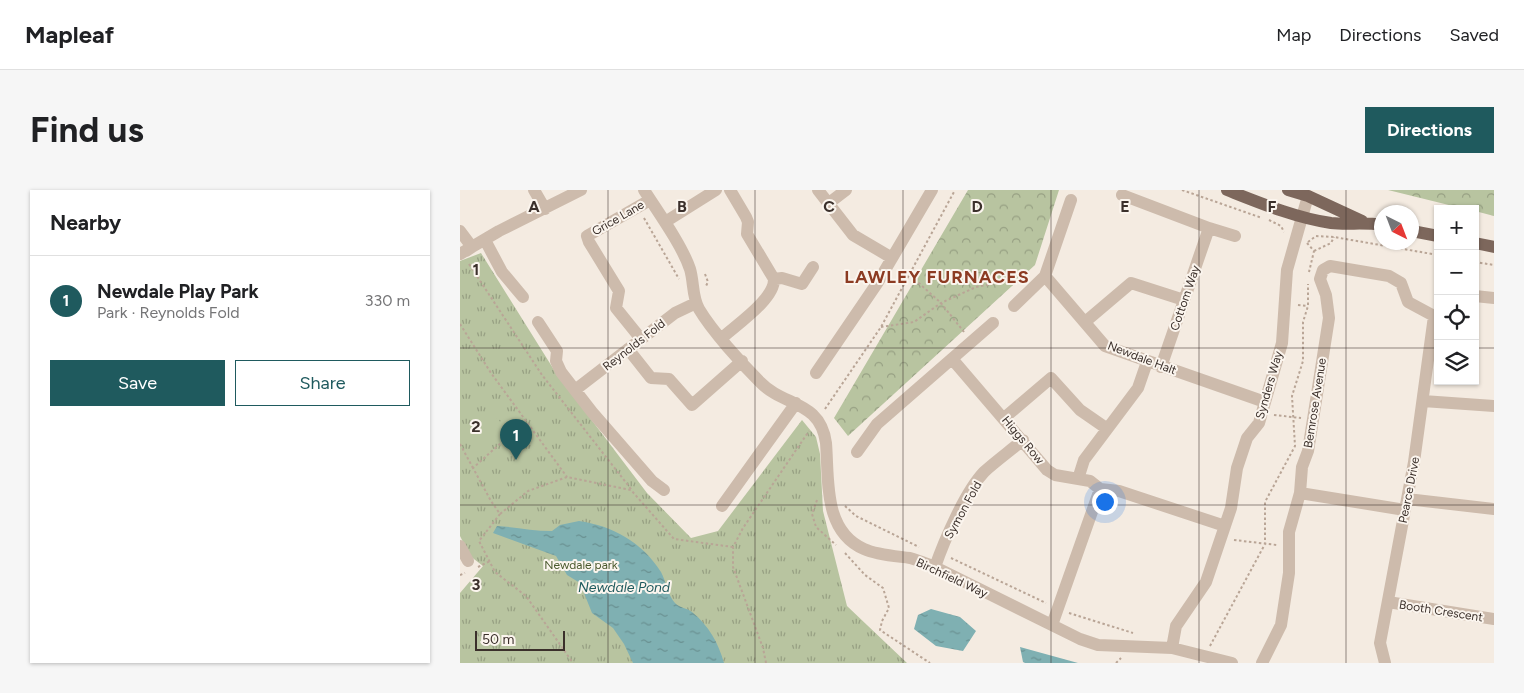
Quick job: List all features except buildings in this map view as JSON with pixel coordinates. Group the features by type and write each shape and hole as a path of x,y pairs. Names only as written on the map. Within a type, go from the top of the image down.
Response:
{"main road":[{"path":"1227,190 1302,216 1332,223 1374,224"},
{"path":"1288,190 1308,196 1365,222"},
{"path":"1419,232 1434,235"},
{"path":"1479,244 1494,248"}],"street":[{"path":"534,190 544,209"},
{"path":"461,254 581,190"},
{"path":"665,222 716,190"},
{"path":"722,338 764,300 774,286 774,279 747,234 748,222 746,217 730,190"},
{"path":"818,190 853,235 892,258"},
{"path":"829,203 846,190"},
{"path":"816,373 878,282 932,190"},
{"path":"647,195 665,222 690,268 696,303 722,338 761,383 776,394 811,411 818,419"},
{"name":"Grice Lane","path":"641,340 616,308 619,291 587,236 638,207 647,195"},
{"path":"1122,195 1235,236"},
{"name":"Synders Way","path":"1172,648 1176,626 1206,582 1231,508 1237,468 1247,438 1259,423 1282,343 1287,270 1308,196"},
{"path":"1014,306 1038,283 1054,255 1071,200"},
{"name":"Cottom Way","path":"1161,367 1209,228"},
{"path":"460,231 472,248 461,254"},
{"path":"485,240 494,260 523,297"},
{"name":"Bemrose Avenue","path":"1262,663 1281,625 1289,573 1289,532 1300,493 1302,467 1308,451 1329,318 1326,295 1320,279 1323,270 1330,266 1389,276 1401,283 1408,302 1434,313"},
{"path":"774,279 782,278 802,284 812,267"},
{"path":"1085,322 1131,282 1184,300"},
{"name":"Newdale Halt","path":"1038,283 1085,322 1105,346 1263,408"},
{"path":"1479,296 1494,298"},
{"name":"Reynolds Fold","path":"576,390 675,313 696,303"},
{"path":"538,322 557,351 556,361 561,372 592,412 652,481 664,490"},
{"path":"857,452 877,424 953,360 993,323"},
{"name":"Pearce Drive","path":"1385,663 1380,643 1424,401 1434,328"},
{"path":"628,349 651,378 669,379 692,405 742,361"},
{"name":"Higgs Row","path":"953,360 1051,472 1065,478 1090,481 1100,489 1119,491 1224,531"},
{"path":"1078,479 1084,460 1106,428 1138,388 1147,362"},
{"path":"1004,418 1051,378 1080,410 1106,428"},
{"path":"1424,401 1494,406"},
{"path":"722,506 796,403"},
{"name":"Birchfield Way","path":"818,419 825,434 830,505 838,524 849,539 864,550 912,559 935,567 1052,625 1098,645 1172,648 1232,663"},
{"name":"Symon Fold","path":"935,567 940,552 970,492 984,473 1023,440"},
{"path":"1052,625 1089,526 1100,489"},
{"path":"1300,493 1406,504 1494,509"},
{"path":"460,546 468,561"},
{"name":"Booth Crescent","path":"1388,602 1494,620"}],"path":[{"path":"766,663 763,648 733,567 733,547 743,528 882,326 955,190"},
{"path":"1182,190 1268,220"},
{"path":"638,207 682,284"},
{"path":"1207,658 1209,648 1265,544 1265,502 1294,446 1292,396 1303,361 1303,322 1308,306 1309,268 1314,252 1331,243 1334,237 1434,255"},
{"path":"1307,242 1314,252"},
{"path":"461,254 542,375 631,490 674,539 733,547"},
{"path":"1479,263 1494,265"},
{"path":"702,291 708,282 704,274"},
{"path":"910,276 941,303 972,341"},
{"path":"882,326 914,322 941,303 976,287 1009,281 1038,283"},
{"path":"460,324 491,373 567,477"},
{"path":"1263,408 1294,417 1313,420"},
{"path":"473,468 503,441 529,424"},
{"path":"460,444 490,501 500,514"},
{"path":"573,663 526,596 495,572 479,541 500,514 528,491 567,477 631,490"},
{"path":"842,499 844,506 856,516 908,542 929,551 940,552 1059,609 1133,633"},
{"path":"1224,531 1265,544 1289,546"}],"green space":[{"path":"968,190 1059,190 1035,265 848,436 834,418"},
{"path":"1388,190 1494,190 1494,216 1479,212 1479,205 1449,205"},
{"name":"Newdale park","path":"481,253 556,373 647,493 691,538 718,531 802,420 816,437 820,454 823,511 847,606 907,663 460,663 460,593 483,566 470,556 460,536 460,261"},
{"path":"493,414 505,427 478,452 466,439"}],"water":[{"name":"Newdale Pond","path":"579,521 592,523 615,531 645,552 661,572 675,603 692,612 708,629 716,641 724,663 633,663 624,644 613,628 592,613 580,583 567,575 556,556 493,533 497,526 552,531 560,525"},
{"path":"931,609 960,617 976,631 963,651 936,646 914,629 918,615"},
{"path":"1020,647 1078,663 1025,663 1023,662"}],"place":[{"name":"Newdale Play Park","path":"516,460"}],"district":[{"name":"LAWLEY FURNACES","path":"937,277"}]}
